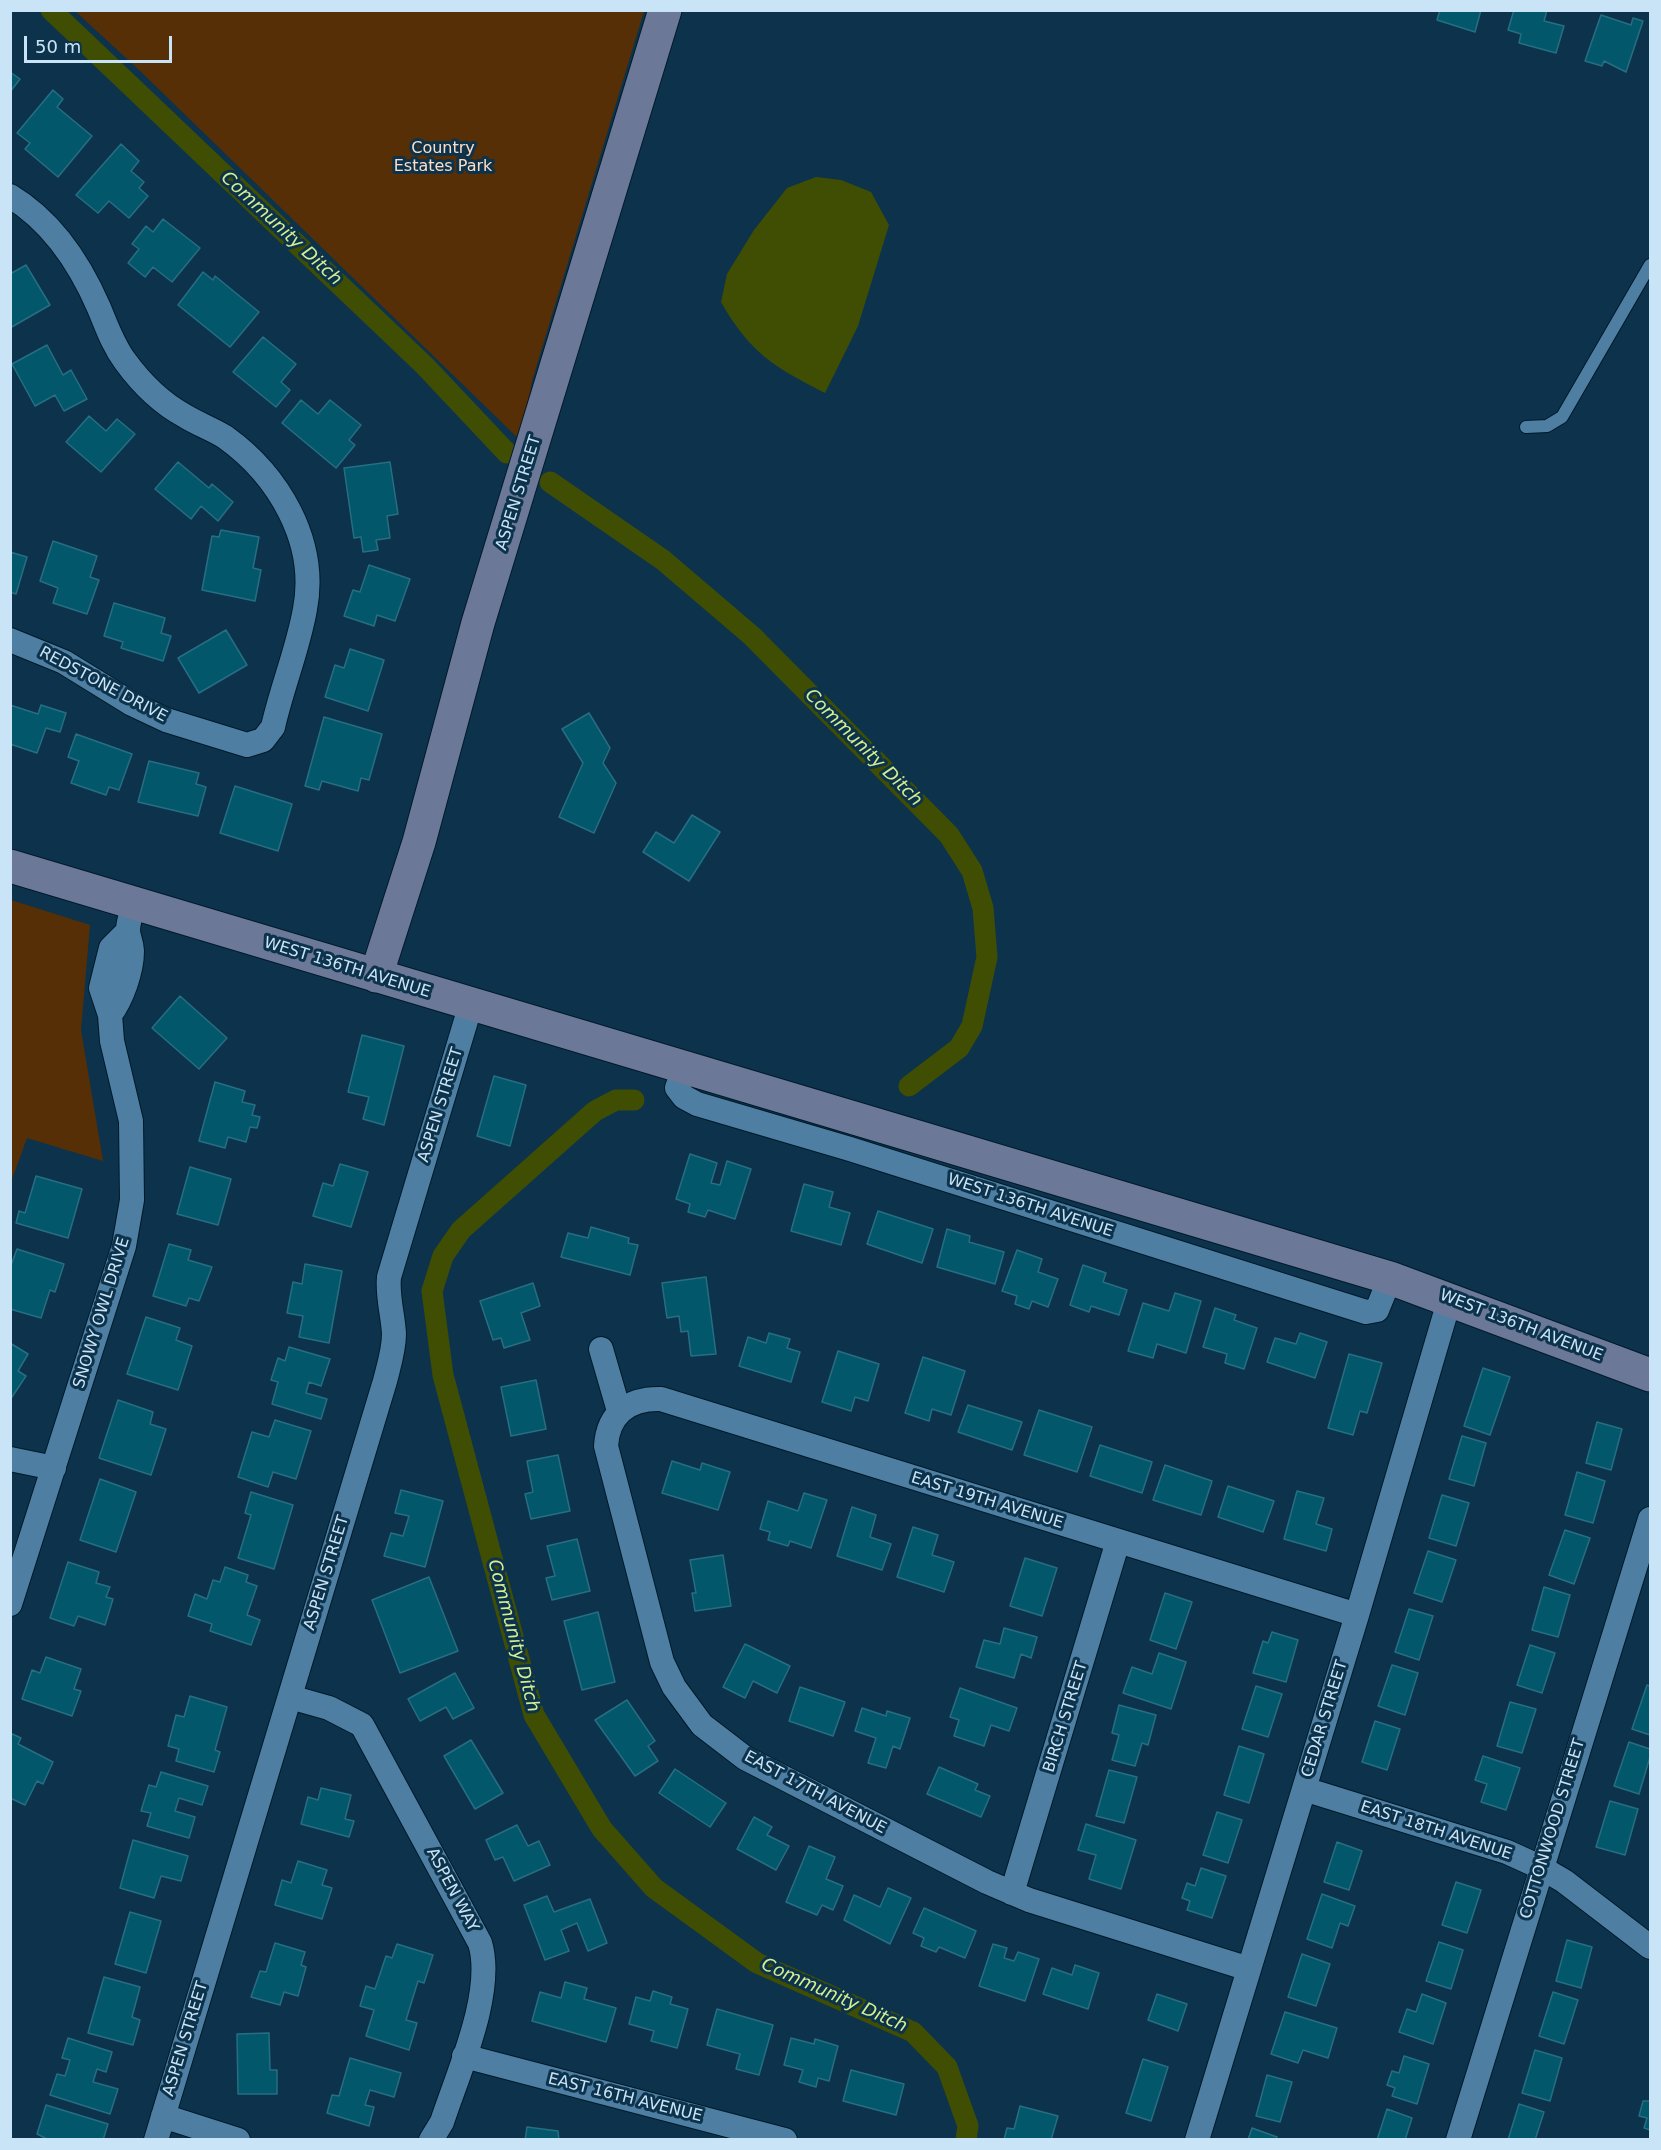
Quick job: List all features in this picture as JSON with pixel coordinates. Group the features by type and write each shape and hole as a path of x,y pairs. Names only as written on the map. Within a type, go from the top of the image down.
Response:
{"main road":[{"name":"ASPEN STREET","path":"376,976 419,842 478,623 665,10"},
{"name":"WEST 136TH AVENUE","path":"10,866 130,919 376,976 685,1065 1390,1278 1450,1298 1650,1375"}],"street":[{"name":"REDSTONE DRIVE","path":"10,196 32,211 68,250 85,277 116,347 148,389 179,413 218,433 246,452 273,482 290,512 305,561 306,606 273,727 263,740 247,745 166,720 132,704 64,662 10,640"},
{"name":"SNOWY OWL DRIVE","path":"10,1604 124,1246 132,1200 138,1121 112,1041 110,1015 101,988 111,948 130,919"},
{"name":"ASPEN STREET","path":"156,2139 385,1381 393,1350 389,1277 471,1004"},
{"name":"CEDAR STREET","path":"1197,2139 1357,1615 1450,1298"},
{"path":"601,1349 619,1411"},
{"name":"EAST 19TH AVENUE","path":"619,1411 638,1400 661,1399 1357,1615"},
{"name":"EAST 17TH AVENUE","path":"619,1411 606,1433 606,1446 662,1662 687,1708 720,1741 746,1758 1012,1893 1249,1969"},
{"path":"10,1458 54,1468"},
{"name":"COTTONWOOD STREET","path":"1458,2139 1540,1867 1650,1519"},
{"name":"BIRCH STREET","path":"1012,1893 1118,1542"},
{"name":"ASPEN WAY","path":"290,1697 329,1708 363,1725 480,1943 484,1957 483,1989 442,2122 431,2139"},
{"name":"EAST 18TH AVENUE","path":"1304,1789 1507,1852 1540,1867 1564,1881 1650,1947"},
{"name":"EAST 16TH AVENUE","path":"464,2056 785,2139"},
{"path":"163,2116 238,2139"}],"lane":[{"path":"1526,427 1547,426 1562,417 1650,265"}],"green space":[{"name":"Country Estates Park","path":"75,11 644,11 532,381 522,442 137,68"},
{"path":"11,900 90,925 81,1030 103,1161 27,1138 11,1182"}],"shaded area":[{"path":"816,177 841,180 871,192 889,225 858,326 825,393 791,375 765,357 742,334 721,302 727,274 754,230 787,188"}],"building":[{"path":"1440,10 1481,10 1475,32 1437,20"},
{"path":"1514,10 1547,10 1544,21 1564,26 1556,53 1519,43 1521,34 1508,30"},
{"path":"1601,15 1631,25 1633,18 1643,21 1626,72 1604,61 1602,66 1585,61"},
{"path":"10,72 20,79 10,92"},
{"path":"53,90 63,99 57,107 92,136 58,177 25,149 30,143 17,133"},
{"path":"121,144 139,161 131,171 144,182 139,188 148,196 129,218 109,201 98,213 76,195"},
{"path":"163,219 200,248 172,282 153,267 145,277 128,263 139,249 132,244 146,226 153,232"},
{"path":"26,265 50,305 10,328 10,274"},
{"path":"203,272 213,280 215,276 259,312 230,347 178,305"},
{"path":"263,337 296,364 281,382 290,390 276,407 233,372"},
{"path":"47,345 63,375 71,370 87,399 64,411 55,395 35,406 12,364"},
{"path":"301,400 318,414 330,400 361,425 349,440 355,445 336,468 282,423"},
{"path":"89,416 106,431 117,419 135,434 101,472 66,442"},
{"path":"178,462 209,488 212,484 233,502 218,521 201,506 191,519 155,489"},
{"path":"390,462 398,514 387,516 390,538 376,540 378,550 363,552 361,537 354,538 344,468"},
{"path":"221,530 259,537 253,568 261,570 255,601 202,590 212,536 219,537"},
{"path":"53,541 97,556 90,577 99,580 87,614 53,603 58,588 40,581"},
{"path":"10,552 27,557 16,594 10,592"},
{"path":"369,565 410,579 395,621 377,615 374,626 344,616 353,590 360,592"},
{"path":"114,603 165,618 161,633 171,636 163,661 121,648 123,642 104,636"},
{"path":"226,630 247,665 199,693 178,658"},
{"path":"350,649 384,660 368,711 325,697 335,665 344,668"},
{"path":"10,705 38,714 41,705 66,713 60,732 46,728 37,753 10,744"},
{"path":"589,713 610,748 603,763 616,783 594,833 559,817 583,763 562,729"},
{"path":"324,717 382,734 369,780 361,778 358,791 322,781 319,790 305,786"},
{"path":"76,734 132,754 119,790 109,787 106,795 71,783 79,761 68,757"},
{"path":"149,761 199,773 196,784 206,787 198,816 138,802"},
{"path":"235,786 292,804 278,851 220,833"},
{"path":"692,815 720,832 689,881 643,852 656,832 674,843"},
{"path":"180,996 227,1038 199,1069 152,1028"},
{"path":"362,1035 404,1046 384,1125 363,1119 369,1097 348,1092"},
{"path":"494,1076 526,1085 510,1146 477,1136"},
{"path":"215,1082 245,1091 242,1102 255,1105 252,1115 260,1117 257,1128 250,1127 246,1142 228,1137 225,1148 199,1141"},
{"path":"690,1154 717,1163 711,1183 720,1185 727,1161 751,1169 735,1219 708,1210 705,1217 688,1212 690,1204 676,1199"},
{"path":"340,1164 368,1172 351,1227 313,1216 323,1183 333,1186"},
{"path":"190,1167 231,1179 218,1225 177,1214"},
{"path":"36,1176 82,1189 68,1238 16,1223 19,1211 25,1213"},
{"path":"804,1184 833,1192 829,1207 850,1213 841,1245 791,1231"},
{"path":"878,1211 933,1229 922,1263 867,1244"},
{"path":"591,1227 629,1238 628,1243 638,1245 630,1275 561,1257 568,1233 588,1238"},
{"path":"947,1229 970,1236 969,1242 1004,1252 995,1284 937,1267"},
{"path":"169,1244 191,1250 188,1260 212,1267 199,1301 189,1298 186,1306 153,1296"},
{"path":"17,1249 64,1264 55,1292 50,1290 41,1318 10,1309 10,1268"},
{"path":"1017,1250 1042,1259 1038,1272 1058,1279 1048,1307 1032,1301 1029,1309 1015,1304 1017,1296 1002,1291"},
{"path":"305,1264 342,1271 329,1343 299,1337 303,1316 287,1313 293,1282 302,1284"},
{"path":"1083,1265 1106,1273 1103,1282 1127,1290 1119,1315 1091,1306 1089,1312 1070,1305"},
{"path":"706,1277 716,1354 691,1356 688,1331 681,1332 679,1316 667,1318 662,1283"},
{"path":"533,1283 540,1306 521,1313 530,1340 504,1348 501,1338 493,1340 480,1301"},
{"path":"1175,1293 1201,1301 1186,1353 1157,1344 1153,1358 1128,1351 1143,1303 1169,1311"},
{"path":"1215,1308 1236,1315 1234,1320 1257,1328 1244,1369 1225,1363 1227,1354 1203,1347"},
{"path":"146,1317 180,1328 176,1340 192,1346 178,1390 127,1374"},
{"path":"769,1333 790,1339 787,1348 800,1352 791,1382 739,1366 748,1337 766,1343"},
{"path":"1300,1333 1327,1342 1315,1378 1267,1362 1275,1338 1296,1344"},
{"path":"10,1343 28,1354 18,1371 26,1376 10,1400"},
{"path":"289,1347 330,1359 321,1386 309,1382 306,1393 327,1399 321,1419 272,1404 278,1382 271,1380 278,1358 285,1361"},
{"path":"838,1351 879,1364 868,1401 855,1397 851,1411 822,1402"},
{"path":"1349,1354 1382,1363 1367,1413 1360,1411 1353,1435 1328,1428"},
{"path":"923,1357 965,1371 951,1415 932,1409 929,1421 905,1413"},
{"path":"1483,1368 1510,1377 1490,1435 1464,1426"},
{"path":"536,1380 546,1429 511,1436 501,1387"},
{"path":"118,1400 153,1412 150,1424 166,1429 151,1475 99,1458"},
{"path":"968,1405 1022,1422 1012,1450 958,1432"},
{"path":"1039,1410 1092,1427 1077,1472 1024,1455"},
{"path":"275,1420 311,1431 296,1479 273,1472 268,1487 238,1477 252,1432 269,1437"},
{"path":"1597,1422 1622,1429 1611,1470 1586,1463"},
{"path":"1462,1436 1486,1443 1474,1486 1449,1479"},
{"path":"1100,1445 1152,1462 1142,1493 1090,1476"},
{"path":"558,1455 570,1511 531,1519 525,1494 533,1492 527,1461"},
{"path":"672,1461 700,1470 702,1463 730,1472 718,1510 662,1493"},
{"path":"1165,1465 1212,1481 1201,1515 1153,1500"},
{"path":"1577,1472 1605,1481 1593,1523 1565,1515"},
{"path":"100,1479 136,1492 116,1552 80,1540"},
{"path":"1228,1486 1274,1501 1263,1532 1218,1517"},
{"path":"401,1490 443,1501 425,1567 384,1556 391,1533 403,1536 409,1516 395,1513"},
{"path":"1297,1491 1324,1498 1316,1524 1332,1529 1326,1551 1284,1539"},
{"path":"251,1492 293,1505 274,1569 238,1558 251,1515 245,1513"},
{"path":"804,1493 827,1500 811,1548 790,1541 788,1546 768,1540 770,1532 760,1529 768,1501 798,1511"},
{"path":"1442,1495 1469,1503 1456,1546 1429,1538"},
{"path":"852,1507 876,1515 870,1537 891,1544 882,1570 837,1556"},
{"path":"913,1527 938,1535 932,1555 954,1562 944,1592 897,1577"},
{"path":"1565,1530 1590,1538 1574,1584 1549,1575"},
{"path":"577,1539 590,1591 552,1600 546,1578 555,1576 547,1546"},
{"path":"1428,1551 1456,1560 1442,1602 1414,1593"},
{"path":"723,1555 731,1606 695,1611 692,1593 696,1593 690,1560"},
{"path":"1025,1558 1057,1568 1042,1616 1010,1606"},
{"path":"68,1562 99,1572 96,1583 110,1587 106,1597 113,1599 105,1625 78,1616 74,1626 50,1618"},
{"path":"225,1567 248,1575 246,1582 257,1586 247,1615 260,1620 251,1645 210,1631 212,1624 188,1616 195,1594 207,1599 213,1580 220,1582"},
{"path":"429,1577 458,1651 400,1673 372,1600"},
{"path":"1544,1587 1570,1595 1558,1637 1532,1630"},
{"path":"1165,1593 1192,1602 1176,1649 1150,1640"},
{"path":"1409,1609 1433,1616 1419,1660 1395,1652"},
{"path":"598,1612 615,1682 582,1690 564,1621"},
{"path":"1004,1628 1037,1637 1031,1658 1021,1654 1014,1678 976,1667 984,1640 1000,1644"},
{"path":"1272,1632 1298,1640 1286,1682 1253,1673 1263,1641 1268,1643"},
{"path":"745,1644 790,1666 777,1693 753,1681 745,1698 723,1687"},
{"path":"1530,1645 1555,1653 1542,1693 1517,1685"},
{"path":"1159,1653 1186,1662 1171,1709 1123,1693 1132,1667 1152,1674"},
{"path":"46,1657 81,1669 74,1689 81,1691 72,1716 22,1699 32,1670 40,1673"},
{"path":"1392,1665 1418,1673 1405,1715 1378,1706"},
{"path":"455,1673 474,1708 453,1719 446,1707 420,1721 408,1699"},
{"path":"1647,1685 1650,1686 1650,1735 1632,1729"},
{"path":"1256,1686 1282,1694 1268,1737 1242,1729"},
{"path":"800,1687 845,1702 833,1736 789,1721"},
{"path":"960,1688 1017,1708 1009,1731 991,1725 984,1746 954,1736 959,1720 950,1717"},
{"path":"190,1696 227,1707 215,1750 220,1752 214,1772 176,1761 179,1749 168,1746 176,1715 184,1717"},
{"path":"627,1700 655,1741 648,1746 658,1761 635,1776 595,1720"},
{"path":"1510,1702 1536,1709 1522,1753 1497,1746"},
{"path":"1119,1705 1156,1715 1148,1745 1142,1743 1135,1766 1112,1760 1119,1735 1112,1733"},
{"path":"862,1708 886,1716 887,1711 910,1718 900,1749 893,1746 886,1768 868,1763 876,1738 855,1731"},
{"path":"1375,1721 1400,1729 1387,1770 1362,1762"},
{"path":"10,1733 21,1738 18,1744 53,1762 43,1784 37,1781 25,1805 10,1798"},
{"path":"471,1740 503,1793 475,1809 444,1756"},
{"path":"1629,1742 1650,1749 1650,1757 1639,1794 1614,1786"},
{"path":"1239,1746 1264,1754 1249,1803 1224,1795"},
{"path":"1483,1756 1520,1768 1506,1810 1481,1802 1487,1784 1475,1780"},
{"path":"939,1767 978,1784 975,1790 990,1796 981,1817 927,1794"},
{"path":"675,1769 726,1803 710,1827 659,1793"},
{"path":"1109,1770 1137,1777 1124,1823 1096,1816"},
{"path":"161,1772 208,1786 202,1805 179,1798 175,1811 195,1817 189,1838 147,1826 151,1813 141,1811 149,1785 156,1787"},
{"path":"321,1788 351,1795 345,1819 354,1821 349,1837 301,1824 308,1797 318,1800"},
{"path":"1610,1801 1638,1809 1625,1855 1596,1847"},
{"path":"1217,1812 1242,1820 1228,1863 1203,1855"},
{"path":"754,1817 772,1827 767,1835 789,1846 776,1870 737,1849"},
{"path":"1086,1824 1136,1840 1121,1889 1089,1879 1096,1855 1078,1850"},
{"path":"517,1825 528,1846 539,1841 550,1865 514,1881 503,1857 495,1860 486,1840"},
{"path":"133,1840 188,1856 181,1881 161,1876 154,1898 120,1888"},
{"path":"1337,1842 1362,1851 1349,1890 1324,1882"},
{"path":"809,1846 835,1857 826,1879 843,1886 833,1910 822,1905 817,1915 786,1902"},
{"path":"298,1861 327,1870 322,1885 332,1888 322,1919 275,1905 282,1880 291,1883"},
{"path":"1201,1868 1226,1876 1212,1918 1187,1910 1190,1901 1182,1898 1187,1883 1195,1886"},
{"path":"1456,1882 1481,1890 1467,1933 1442,1925"},
{"path":"888,1888 911,1898 890,1944 844,1920 854,1895 880,1907"},
{"path":"1322,1894 1355,1906 1348,1926 1340,1923 1332,1948 1307,1939"},
{"path":"547,1896 554,1912 590,1899 607,1943 588,1951 577,1923 561,1930 569,1951 545,1960 524,1905"},
{"path":"924,1908 976,1931 965,1958 939,1947 936,1952 921,1946 924,1938 913,1933"},
{"path":"130,1912 161,1921 146,1973 115,1964"},
{"path":"1567,1940 1592,1947 1581,1988 1556,1981"},
{"path":"1439,1942 1463,1950 1451,1989 1426,1981"},
{"path":"275,1943 305,1952 301,1965 306,1967 298,1996 284,1992 280,2005 251,1997 260,1971 266,1972"},
{"path":"397,1944 433,1955 424,1983 418,1981 406,2020 417,2023 409,2050 366,2036 374,2010 360,2006 366,1986 375,1989 386,1956 392,1958"},
{"path":"993,1944 1007,1948 1004,1958 1014,1961 1018,1952 1039,1959 1025,2001 979,1986"},
{"path":"1302,1954 1330,1964 1316,2006 1288,1997"},
{"path":"1075,1965 1099,1973 1088,2009 1043,1994 1052,1968 1072,1975"},
{"path":"104,1977 140,1987 132,2017 140,2020 133,2045 88,2033"},
{"path":"565,1982 587,1988 584,1999 616,2008 606,2042 532,2021 540,1992 561,1998"},
{"path":"653,1991 672,1997 670,2004 688,2009 677,2048 651,2041 654,2031 629,2024 636,1997 650,2001"},
{"path":"1553,1992 1578,2000 1564,2044 1539,2036"},
{"path":"1157,1994 1187,2004 1178,2031 1148,2020"},
{"path":"1422,1994 1446,2003 1433,2044 1399,2032 1407,2009 1416,2012"},
{"path":"717,2009 773,2025 759,2075 736,2069 740,2054 707,2045"},
{"path":"1285,2012 1337,2028 1328,2058 1303,2050 1298,2063 1271,2054"},
{"path":"269,2033 270,2070 277,2070 277,2094 238,2094 237,2034"},
{"path":"68,2038 112,2052 106,2072 97,2069 93,2082 118,2089 110,2114 50,2095 57,2074 65,2076 70,2060 62,2058"},
{"path":"791,2038 814,2044 815,2039 838,2046 829,2081 818,2078 816,2087 799,2082 803,2070 784,2065"},
{"path":"1535,2050 1562,2058 1550,2101 1522,2093"},
{"path":"1404,2056 1429,2064 1417,2104 1392,2096 1395,2088 1387,2085 1392,2071 1399,2073"},
{"path":"350,2058 401,2073 394,2097 370,2090 365,2105 374,2107 369,2126 327,2113 332,2095 339,2096"},
{"path":"1143,2059 1168,2067 1151,2121 1126,2113"},
{"path":"851,2070 904,2084 896,2115 843,2101"},
{"path":"1267,2075 1292,2082 1280,2122 1256,2116"},
{"path":"1643,2101 1650,2101 1650,2130 1644,2128 1647,2118 1639,2116"},
{"path":"1519,2104 1544,2112 1535,2140 1508,2140"},
{"path":"46,2105 108,2124 103,2140 49,2140 37,2134"},
{"path":"1020,2106 1058,2116 1051,2140 1004,2140 1007,2128 1014,2129"},
{"path":"1387,2109 1412,2118 1405,2140 1377,2140"},
{"path":"527,2127 558,2131 559,2140 525,2140"},
{"path":"1252,2128 1277,2137 1276,2140 1248,2140"}],"waterway":[{"name":"Community Ditch","path":"51,10 425,366 507,453"},
{"name":"Community Ditch","path":"550,482 663,560 752,636 949,835 972,871 983,908 987,957 972,1026 959,1048 909,1086"},
{"name":"Community Ditch","path":"634,1100 616,1100 595,1111 461,1230 443,1256 432,1291 443,1375 534,1715 602,1829 654,1888 757,1963 913,2032 947,2067 968,2126 966,2140"}]}
